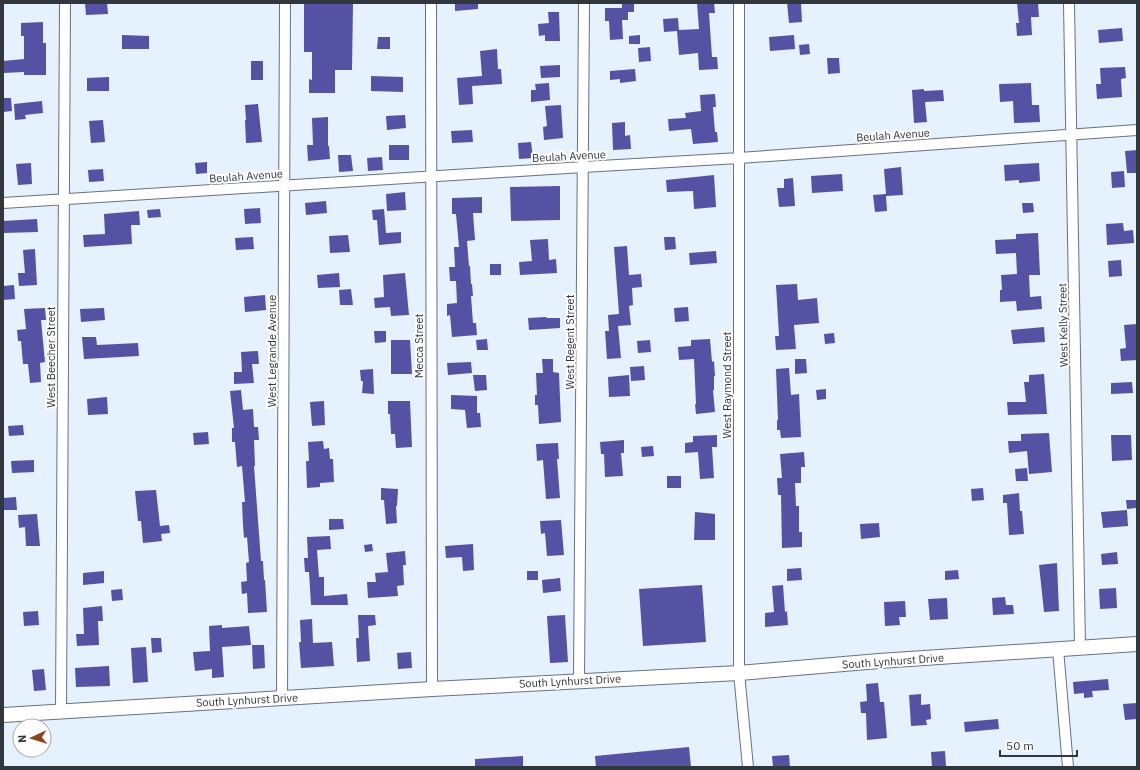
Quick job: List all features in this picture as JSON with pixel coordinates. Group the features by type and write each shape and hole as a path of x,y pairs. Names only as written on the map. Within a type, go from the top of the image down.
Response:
{"main road":[{"name":"South Lynhurst Drive","path":"3,715 579,680 738,673 879,661 1137,644"}],"street":[{"name":"West Beecher Street","path":"61,711 65,3"},
{"name":"West Legrande Avenue","path":"282,699 285,3"},
{"name":"Mecca Street","path":"431,3 432,689"},
{"name":"West Regent Street","path":"579,680 584,3"},
{"name":"West Raymond Street","path":"739,3 738,673 748,767"},
{"name":"West Kelly Street","path":"1070,3 1080,647"},
{"name":"Beulah Avenue","path":"3,203 739,158 1137,130"},
{"path":"1058,649 1068,767"}],"building":[{"path":"85,3 107,3 108,14 86,15"},
{"path":"304,3 353,3 352,70 335,70 335,93 309,93 309,79 312,80 312,52 304,52"},
{"path":"455,3 478,3 478,9 455,11"},
{"path":"622,3 634,3 634,12 628,12 628,20 622,20 623,39 610,40 609,21 605,21 605,8 622,8"},
{"path":"697,3 714,3 715,13 709,13 712,57 717,57 718,69 699,70 698,53 679,55 677,31 664,32 663,19 678,18 679,30 699,29"},
{"path":"787,3 801,3 802,22 789,23"},
{"path":"1017,3 1038,3 1039,17 1031,17 1032,35 1017,36 1016,23 1019,23"},
{"path":"548,12 559,12 560,41 545,41 545,35 539,36 538,24 549,23"},
{"path":"43,22 43,43 46,43 46,75 24,75 24,72 3,73 3,61 24,59 24,36 21,36 21,23"},
{"path":"1122,28 1123,41 1099,43 1098,30"},
{"path":"122,35 149,36 149,49 122,49"},
{"path":"640,35 640,44 629,44 629,36"},
{"path":"794,35 795,49 770,51 769,37"},
{"path":"378,37 390,37 390,49 377,49"},
{"path":"809,44 810,54 800,55 799,45"},
{"path":"650,47 651,61 639,62 638,48"},
{"path":"497,49 498,69 501,69 502,84 472,86 473,104 459,105 457,78 482,76 480,51"},
{"path":"827,58 839,58 840,73 828,74"},
{"path":"251,61 263,61 263,80 251,80"},
{"path":"560,65 560,77 541,78 540,66"},
{"path":"1125,67 1126,78 1121,79 1122,97 1097,99 1096,84 1101,84 1100,68"},
{"path":"635,69 636,81 620,83 620,79 610,80 610,71"},
{"path":"371,76 403,77 403,92 371,91"},
{"path":"109,77 109,91 87,91 87,78"},
{"path":"549,83 550,100 531,102 531,90 536,90 535,84"},
{"path":"1031,83 1032,105 1039,105 1040,122 1014,123 1013,101 1000,102 999,84"},
{"path":"924,89 924,91 943,90 944,101 925,102 927,122 914,123 912,90"},
{"path":"715,94 716,107 713,107 715,132 717,132 718,142 693,144 691,129 669,131 668,119 686,118 685,113 701,111 700,95"},
{"path":"3,98 11,98 12,111 3,112"},
{"path":"42,101 43,113 25,115 26,119 15,120 14,104"},
{"path":"258,104 262,142 246,143 245,105"},
{"path":"561,105 563,138 544,140 543,127 547,126 545,106"},
{"path":"405,115 406,128 387,130 386,116"},
{"path":"328,117 328,146 330,159 308,161 307,145 313,145 312,118"},
{"path":"103,120 105,142 91,143 89,121"},
{"path":"625,122 625,136 630,135 631,149 613,150 612,123"},
{"path":"472,130 473,142 452,143 451,131"},
{"path":"531,142 533,158 519,159 518,143"},
{"path":"389,145 409,145 409,160 389,160"},
{"path":"1137,150 1137,173 1127,173 1125,151"},
{"path":"338,155 351,155 353,171 339,172"},
{"path":"382,157 383,170 368,171 367,158"},
{"path":"207,162 207,173 196,174 195,163"},
{"path":"31,163 32,184 18,185 16,164"},
{"path":"1039,163 1040,181 1019,183 1019,180 1005,181 1004,165"},
{"path":"901,167 903,195 886,196 887,211 875,212 873,195 886,194 884,169"},
{"path":"103,169 104,181 89,182 88,170"},
{"path":"1124,171 1125,187 1112,188 1111,172"},
{"path":"842,174 843,191 812,193 811,176"},
{"path":"714,175 716,207 694,209 693,191 667,192 666,180"},
{"path":"793,178 795,206 779,207 777,188 784,188 784,179"},
{"path":"560,186 560,220 511,221 510,187"},
{"path":"405,192 406,210 387,211 386,194"},
{"path":"482,197 482,213 473,213 475,240 467,241 473,296 471,296 473,323 476,323 477,335 452,337 450,315 447,316 447,304 457,303 456,281 450,281 449,267 455,267 454,247 459,247 456,214 452,214 452,198"},
{"path":"326,201 327,213 306,215 305,203"},
{"path":"1022,203 1033,203 1034,212 1023,213"},
{"path":"260,208 261,223 245,224 244,209"},
{"path":"160,209 161,217 148,218 147,210"},
{"path":"384,209 386,233 401,232 401,243 379,245 377,220 373,220 372,210"},
{"path":"139,211 140,225 131,225 132,244 84,247 83,235 105,234 104,214"},
{"path":"37,219 38,232 3,233 3,221"},
{"path":"1123,223 1124,231 1133,230 1134,243 1107,245 1106,224"},
{"path":"1038,233 1040,275 1029,275 1030,297 1041,296 1042,309 1017,311 1016,301 1000,302 1000,290 1002,290 1001,275 1017,274 1016,253 996,254 995,240 1016,239 1016,234"},
{"path":"348,235 350,252 330,253 329,236"},
{"path":"253,237 254,249 236,250 235,238"},
{"path":"664,237 675,237 676,249 665,250"},
{"path":"548,239 549,260 556,259 557,273 520,275 519,262 532,261 530,240"},
{"path":"627,246 629,275 641,274 642,287 632,288 633,305 629,306 631,325 618,326 621,358 607,359 605,331 609,331 608,315 619,314 614,247"},
{"path":"35,249 37,285 19,286 18,273 25,273 23,250"},
{"path":"716,251 717,263 690,265 689,253"},
{"path":"1121,260 1122,276 1109,277 1108,261"},
{"path":"490,264 501,264 501,275 490,275"},
{"path":"339,273 340,287 318,288 317,275"},
{"path":"405,273 409,315 391,316 390,307 375,308 374,298 384,297 383,275"},
{"path":"797,284 798,300 817,298 819,323 794,325 796,349 776,350 775,336 779,336 776,285"},
{"path":"14,285 15,299 3,300 3,286"},
{"path":"351,289 353,305 340,305 339,290"},
{"path":"265,295 266,310 245,312 244,297"},
{"path":"688,307 689,321 675,322 674,308"},
{"path":"45,308 46,320 41,320 45,362 40,363 41,382 30,383 28,364 23,364 21,341 18,341 17,330 26,329 24,309"},
{"path":"104,308 105,320 81,322 80,309"},
{"path":"528,318 560,318 560,328 529,330"},
{"path":"1137,324 1137,360 1121,361 1120,349 1126,348 1124,325"},
{"path":"1044,327 1045,342 1013,344 1011,330"},
{"path":"374,331 386,331 386,342 375,343"},
{"path":"834,333 835,343 825,344 824,334"},
{"path":"82,337 96,337 97,345 138,343 139,356 84,359"},
{"path":"487,339 488,350 477,350 476,340"},
{"path":"710,339 712,362 714,361 715,376 713,390 715,412 696,414 694,359 679,360 678,347 691,346 691,340"},
{"path":"391,340 410,340 412,374 391,374"},
{"path":"650,340 651,352 638,353 637,341"},
{"path":"258,351 259,364 252,364 254,383 234,384 234,372 242,372 241,352"},
{"path":"542,359 553,359 553,372 559,373 561,422 539,424 538,405 535,405 535,395 537,395 536,373 543,373"},
{"path":"795,359 806,359 807,373 795,374"},
{"path":"471,362 472,373 448,375 447,363"},
{"path":"644,366 645,380 631,381 630,367"},
{"path":"789,368 791,395 799,394 801,437 781,438 780,430 777,430 776,369"},
{"path":"373,369 374,394 362,393 363,381 361,381 360,370"},
{"path":"1044,374 1047,414 1008,415 1007,402 1026,402 1024,382 1029,382 1029,375"},
{"path":"473,375 486,375 487,390 475,391"},
{"path":"629,375 630,396 609,397 608,377"},
{"path":"1132,382 1133,393 1111,394 1111,383"},
{"path":"826,389 826,399 817,400 816,390"},
{"path":"241,390 243,410 253,409 254,427 258,427 259,440 254,440 254,466 261,561 263,561 267,612 248,613 247,593 242,594 241,582 247,581 246,563 249,562 247,537 244,538 243,525 242,502 245,502 242,466 237,467 235,442 232,442 232,428 234,428 230,391"},
{"path":"451,395 477,396 477,413 480,413 481,427 467,428 465,410 451,409"},
{"path":"107,397 108,414 88,415 87,399"},
{"path":"324,401 325,425 312,426 310,402"},
{"path":"388,401 410,401 412,447 396,448 395,434 391,434"},
{"path":"23,425 24,435 9,436 8,426"},
{"path":"208,432 209,444 194,445 193,433"},
{"path":"1049,433 1052,472 1029,474 1027,451 1009,453 1008,441 1021,441 1021,434"},
{"path":"717,435 717,447 712,447 714,478 700,479 698,452 685,453 685,443 693,442 693,436"},
{"path":"1111,435 1131,435 1132,460 1112,461"},
{"path":"624,440 624,453 621,453 623,476 605,477 604,454 601,454 600,442"},
{"path":"323,441 324,449 329,448 330,459 333,459 334,482 320,483 320,487 307,488 306,461 309,461 308,442"},
{"path":"558,443 559,459 557,459 560,498 546,499 543,460 537,461 536,444"},
{"path":"653,446 654,456 642,457 641,447"},
{"path":"804,452 805,467 801,467 801,483 795,483 796,506 799,506 799,532 802,532 802,547 782,548 781,495 778,495 777,478 782,478 780,454"},
{"path":"34,460 34,472 12,473 11,461"},
{"path":"1027,468 1028,481 1016,481 1015,469"},
{"path":"667,476 681,476 681,488 667,488"},
{"path":"381,488 398,489 396,506 397,523 386,524 384,500 381,500"},
{"path":"983,488 984,500 972,501 971,489"},
{"path":"156,490 160,526 169,525 170,533 161,534 162,541 143,543 141,521 138,521 135,491"},
{"path":"1019,493 1024,534 1009,535 1007,503 1003,503 1003,495"},
{"path":"16,497 17,510 3,510 3,498"},
{"path":"1126,500 1136,500 1136,508 1127,509"},
{"path":"1127,510 1128,526 1103,528 1101,512"},
{"path":"695,512 715,514 715,540 694,540"},
{"path":"37,514 40,546 26,546 25,527 19,528 18,515"},
{"path":"329,519 343,519 344,529 329,530"},
{"path":"561,520 564,555 547,556 545,533 541,534 540,521"},
{"path":"879,523 880,537 861,539 860,524"},
{"path":"330,536 331,549 317,550 319,577 324,577 324,596 347,594 348,605 311,605 309,572 305,572 304,558 308,558 307,537"},
{"path":"372,544 373,551 365,552 364,545"},
{"path":"473,544 474,570 463,571 462,557 446,558 445,546"},
{"path":"405,551 406,565 403,565 404,585 397,586 398,596 368,598 367,582 376,582 375,573 388,572 386,553"},
{"path":"1117,552 1118,564 1102,565 1101,554"},
{"path":"1057,563 1059,611 1044,612 1039,565"},
{"path":"801,568 802,580 787,581 787,569"},
{"path":"958,570 959,579 945,580 945,571"},
{"path":"104,571 104,583 83,585 83,573"},
{"path":"527,571 538,571 538,580 527,580"},
{"path":"560,578 561,591 543,593 542,580"},
{"path":"702,585 706,642 643,646 639,589"},
{"path":"783,585 785,612 787,611 788,625 765,627 765,613 774,612 772,586"},
{"path":"1116,588 1117,608 1100,609 1099,589"},
{"path":"122,589 123,600 112,601 111,590"},
{"path":"1005,597 1006,605 1013,605 1014,614 993,615 992,598"},
{"path":"947,598 948,619 930,620 928,599"},
{"path":"905,601 906,617 899,617 900,625 885,626 884,602"},
{"path":"102,606 103,621 98,621 99,645 77,646 76,634 84,634 83,608"},
{"path":"38,611 39,625 24,626 23,612"},
{"path":"358,615 375,615 376,625 368,626 370,661 357,662 356,638 359,638"},
{"path":"565,615 568,662 550,663 547,616"},
{"path":"312,619 313,643 332,642 334,666 301,668 299,642 301,642 300,620"},
{"path":"222,625 222,628 249,626 251,645 222,647 224,677 212,678 212,669 195,671 193,652 210,651 209,626"},
{"path":"151,638 161,638 162,652 152,653"},
{"path":"252,645 264,645 265,668 253,669"},
{"path":"146,647 148,682 133,683 131,648"},
{"path":"411,652 412,668 398,669 397,653"},
{"path":"109,666 110,686 76,687 75,668"},
{"path":"44,669 46,690 34,691 32,670"},
{"path":"1108,679 1109,690 1092,691 1093,697 1084,698 1084,693 1074,694 1073,682"},
{"path":"878,683 880,702 884,702 887,738 867,740 866,713 861,713 860,702 867,701 866,684"},
{"path":"921,694 921,705 930,704 931,719 926,720 927,725 911,726 909,695"},
{"path":"1137,703 1137,719 1125,720 1123,704"},
{"path":"998,719 999,729 965,732 964,722"},
{"path":"689,747 691,767 596,767 595,756"},
{"path":"945,751 946,767 932,767 931,752"},
{"path":"789,755 790,767 773,767 772,756"},
{"path":"523,756 523,767 475,767 475,759"}]}
